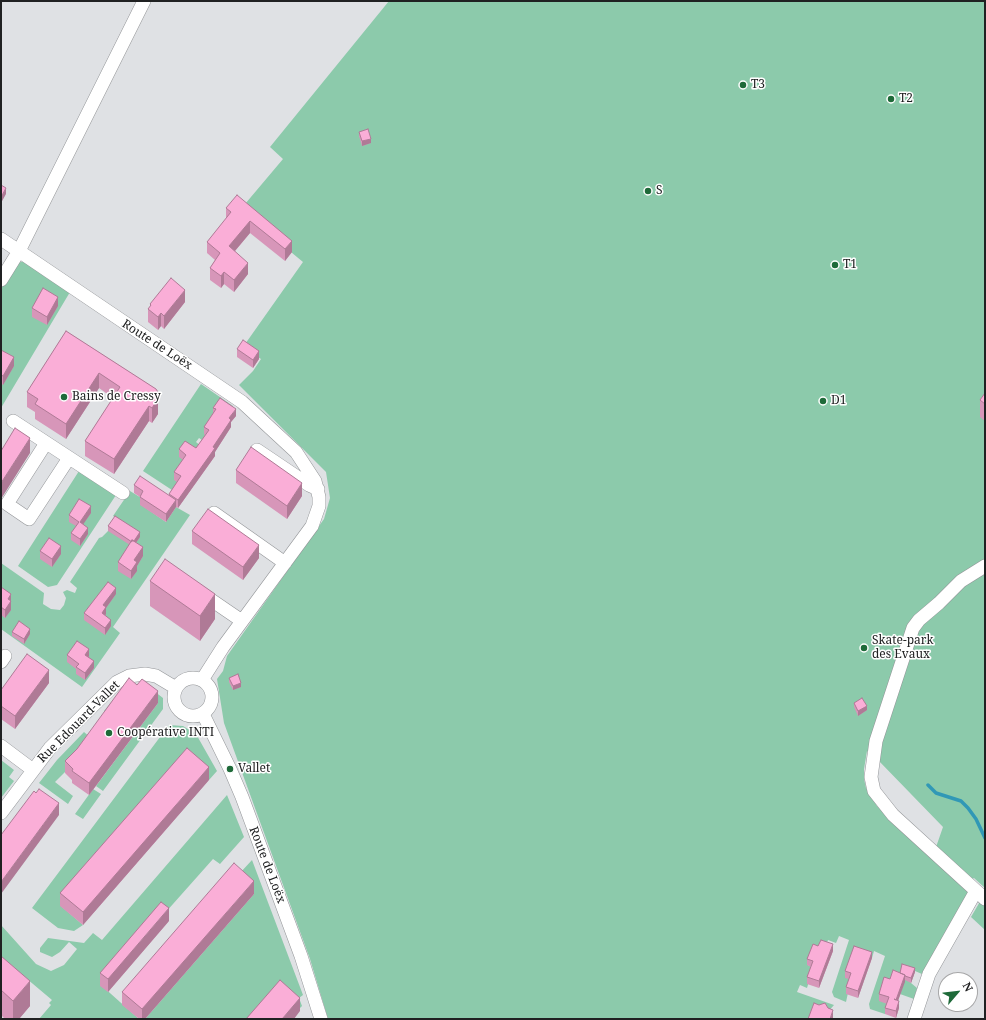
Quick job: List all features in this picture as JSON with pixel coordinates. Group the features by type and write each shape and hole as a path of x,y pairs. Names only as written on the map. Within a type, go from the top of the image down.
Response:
{"street":[{"path":"1,280 19,250 144,1"},
{"name":"Route de Loëx","path":"1,240 19,250 111,315 242,402 296,452 311,472 318,489 319,506 312,526 242,621 202,680"},
{"path":"13,421 122,493"},
{"path":"46,443 7,504 29,519 68,458"},
{"path":"257,450 309,485 318,489"},
{"path":"214,513 285,563"},
{"path":"914,1019 929,974 980,895 890,811 874,791 871,777 876,741 913,628 919,620 961,581 985,566"},
{"path":"188,584 242,621"},
{"name":"Rue Edouard-Vallet","path":"1,813 50,748 111,686 123,678 145,674 156,676 176,688"},
{"path":"184,680 202,680 210,688 212,695 210,707 203,714 192,716 182,713 175,704 174,697 176,688 184,680"},
{"name":"Route de Loëx","path":"203,714 223,753 242,797 301,956 321,1019"},
{"path":"1,746 33,770"}],"green space":[{"path":"389,1 985,1 985,888 974,878 969,881 935,850 943,827 878,760 867,751 864,779 866,788 877,806 970,892 922,974 915,971 911,983 917,988 914,999 900,994 879,1000 889,1004 885,1014 870,1009 869,1004 885,956 874,951 872,958 845,977 851,979 846,1002 834,997 832,992 849,940 839,936 836,943 828,940 825,948 808,965 813,968 807,988 800,985 797,992 834,1005 826,1014 812,1019 328,1019 310,959 224,723 217,679 223,671 227,656 324,519 330,498 326,472 239,385 253,371 261,359 243,347 303,262 240,210 283,159 270,147"},
{"path":"24,261 70,292 1,408 1,289 15,264"},
{"path":"201,384 233,406 208,444 199,438 196,442 202,447 175,480 181,484 175,492 143,471"},
{"path":"79,471 116,495 57,585 48,587 18,566"},
{"path":"130,491 143,499 140,504 166,522 176,507 190,515 113,627 120,633 82,687 1,629 1,563 44,593 43,604 51,609 60,610 64,605 66,598 63,592 67,590 75,593 77,588 70,582 99,538 108,531 116,518 113,516"},
{"path":"150,688 163,698 163,709 103,791 96,786 158,703 110,716 104,711 118,694"},
{"path":"169,725 183,726 196,734 217,771 209,780 187,761 61,906 83,925 74,931 58,928 32,908"},
{"path":"84,732 92,739 77,760 55,782 73,796 68,804 39,783 57,760"},
{"path":"1,760 14,770 9,777 14,781 1,798"},
{"path":"93,789 101,794 83,819 75,814"},
{"path":"227,795 244,837 220,864 213,859 101,985 139,1019 39,1019 51,1005 49,1003 52,1000 1,957 1,925 36,964 51,971 64,965 77,949 69,942 60,952 52,957 40,952 40,948 48,938 84,943 93,933 102,940"},
{"path":"252,860 303,995 299,998 302,1006 298,1010 257,1019 145,1019 254,894 240,873"},
{"path":"985,893 985,930 971,917"}],"building":[{"path":"368,129 371,139 362,141 359,132"},
{"path":"1,185 6,188 1,197"},
{"path":"237,195 292,241 285,249 250,221 229,246 248,263 234,280 224,272 221,276 210,268 220,253 207,242 231,212 226,208"},
{"path":"171,278 185,290 164,316 161,313 158,317 148,309 151,305 150,304"},
{"path":"43,288 58,297 47,317 32,308"},
{"path":"66,331 156,389 158,392 158,399 152,408 149,406 114,459 85,441 120,387 99,373 66,424 35,404 38,399 27,392"},
{"path":"243,340 259,351 253,360 237,349"},
{"path":"1,350 14,357 3,376 1,375"},
{"path":"985,393 985,404 980,400"},
{"path":"220,398 236,409 229,418 231,420 213,447 215,448 178,500 169,494 181,476 174,472 186,455 179,449 185,441 196,448 209,430 204,427 216,409 213,408"},
{"path":"15,428 30,438 1,483 1,451"},
{"path":"251,447 302,483 287,506 236,470"},
{"path":"140,476 176,500 166,514 140,497 143,491 134,485"},
{"path":"79,499 91,506 80,522 88,528 80,539 71,533 79,522 69,515"},
{"path":"208,509 259,545 243,567 192,531"},
{"path":"115,516 140,532 134,541 132,540 132,542 108,526"},
{"path":"49,538 61,546 52,559 40,551"},
{"path":"132,540 143,547 134,560 137,562 131,571 118,562"},
{"path":"165,559 215,594 200,616 150,581"},
{"path":"108,582 116,588 103,605 106,607 102,613 111,620 105,628 84,613"},
{"path":"1,587 11,594 8,599 11,601 5,610 1,607"},
{"path":"19,621 30,629 24,639 12,632"},
{"path":"77,641 89,649 85,655 94,661 85,673 76,667 79,664 67,655"},
{"path":"27,654 49,670 15,716 1,706 1,690"},
{"path":"238,674 241,683 233,686 229,678"},
{"path":"129,678 137,685 142,679 158,691 89,783 72,771 73,769 65,761 77,749"},
{"path":"862,698 867,706 858,711 854,703"},
{"path":"187,748 209,767 83,912 60,893"},
{"path":"39,789 59,803 1,882 1,835 34,791 36,793"},
{"path":"234,863 254,881 142,1009 122,992"},
{"path":"161,902 169,908 108,979 100,973"},
{"path":"821,940 833,944 819,981 807,977 813,961 807,959 813,944 818,946"},
{"path":"854,946 872,952 858,991 846,987 851,973 845,971"},
{"path":"1,956 30,981 13,1001 1,990"},
{"path":"902,964 915,968 911,978 900,973"},
{"path":"893,970 905,975 896,1000 899,1001 896,1011 885,1008 889,997 879,994 884,977 890,979"},
{"path":"280,980 300,998 282,1019 246,1019"},
{"path":"814,1003 819,1005 825,1003 828,1008 833,1010 830,1019 808,1019"}],"waterway":[{"path":"928,785 936,793 961,801 976,819 985,838"}],"place":[{"name":"T3","path":"743,85"},
{"name":"T2","path":"891,99"},
{"name":"S","path":"648,191"},
{"name":"T1","path":"835,265"},
{"name":"Bains de Cressy","path":"64,397"},
{"name":"D1","path":"823,401"},
{"name":"Skate-park des Evaux","path":"864,648"},
{"name":"Coopérative INTI","path":"109,733"},
{"name":"Vallet","path":"230,769"}]}
